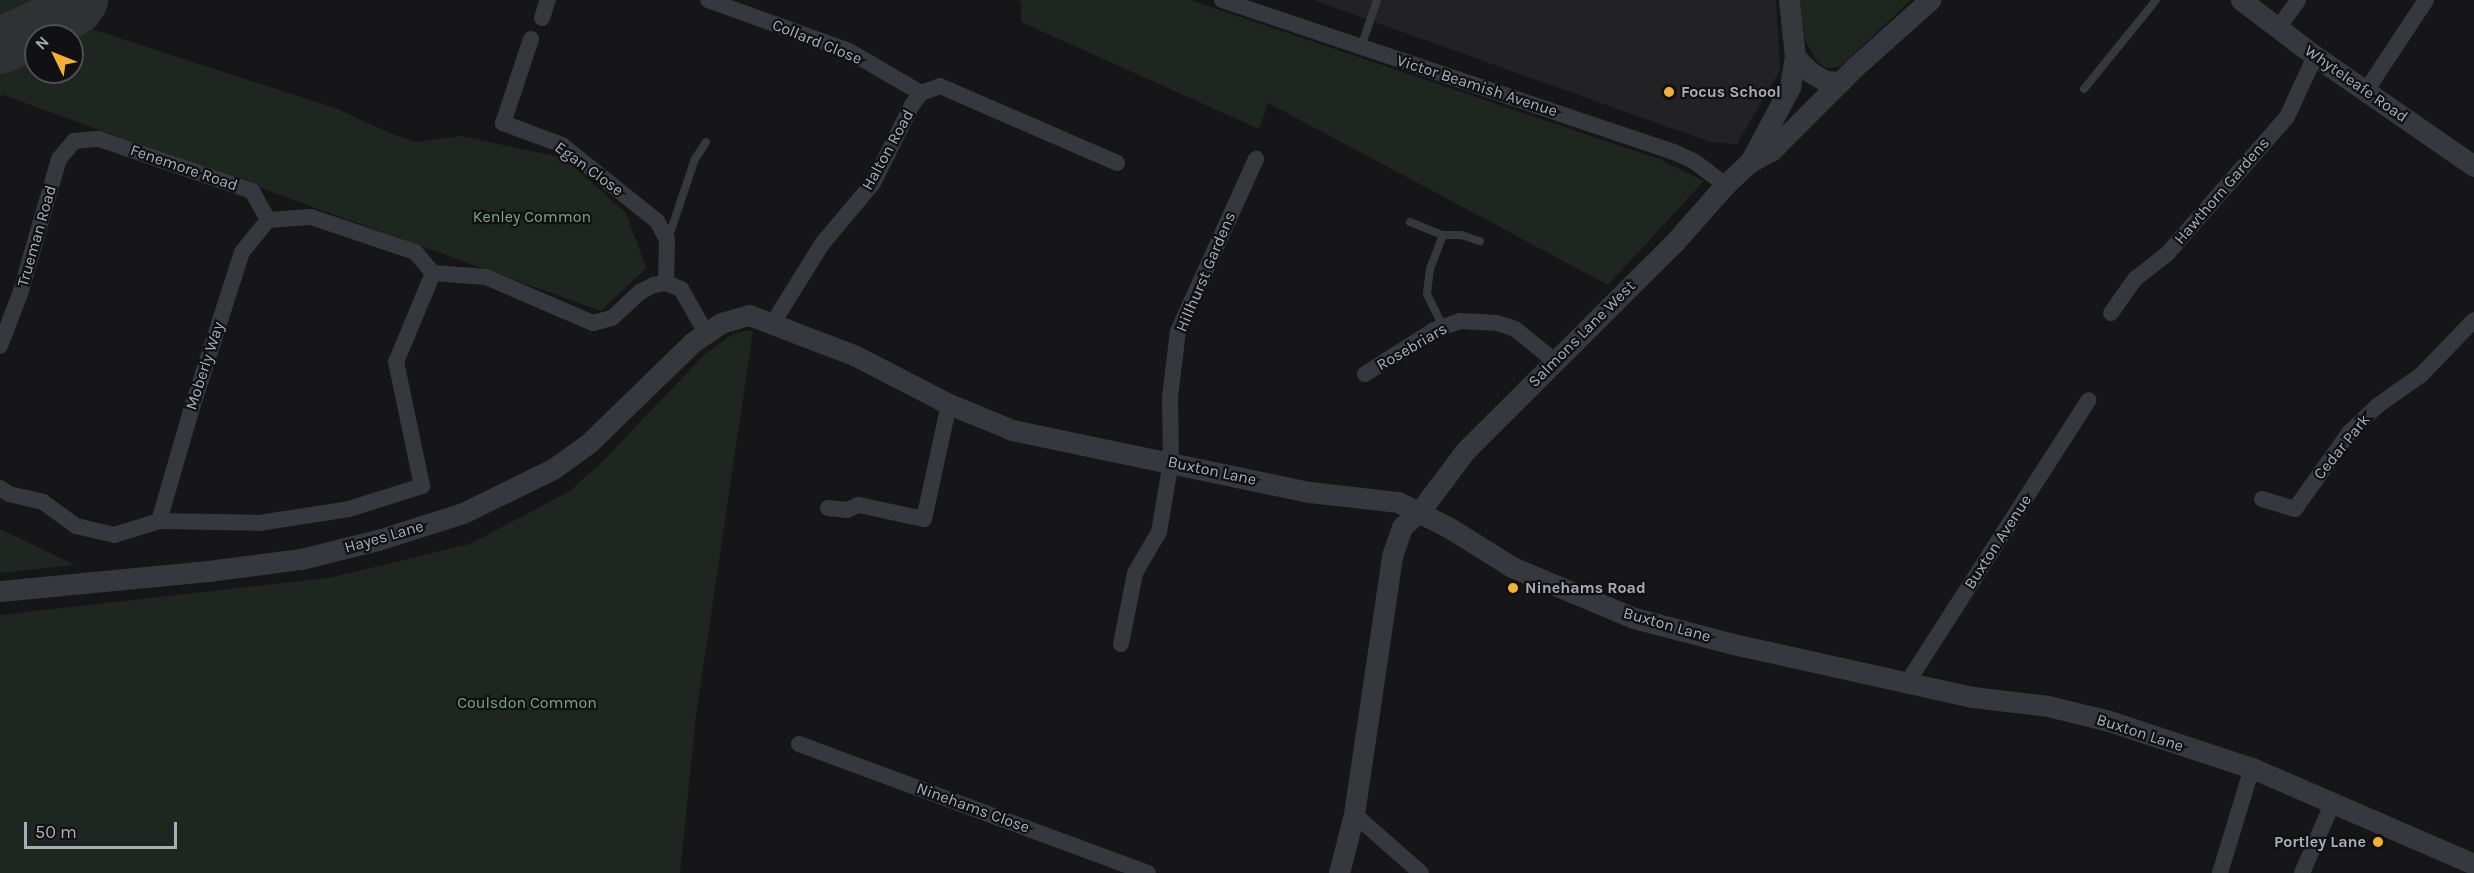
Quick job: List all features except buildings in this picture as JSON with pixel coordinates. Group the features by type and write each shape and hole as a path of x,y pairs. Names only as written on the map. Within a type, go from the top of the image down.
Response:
{"street":[{"path":"542,18 548,0"},
{"name":"Collard Close","path":"708,0 849,51 921,93"},
{"name":"Victor Beamish Avenue","path":"1222,0 1674,152 1695,162 1725,185"},
{"name":"Salmons Lane West","path":"1750,162 1790,87 1795,57 1790,0"},
{"name":"Salmons Lane West","path":"1420,512 1466,450 1673,244 1725,185 1750,162 1771,151 1840,82 1930,0"},
{"name":"Whyteleafe Road","path":"2241,0 2315,56 2474,166"},
{"path":"2278,28 2298,0"},
{"path":"2366,91 2426,0"},
{"name":"Egan Close","path":"531,39 503,123 562,145 657,221 667,240"},
{"name":"Hawthorn Gardens","path":"2111,313 2135,279 2167,254 2287,117 2315,56"},
{"path":"1795,57 1810,72 1826,81 1840,82"},
{"name":"Halton Road","path":"774,323 822,244 873,183 912,105 921,93 940,86 1117,163"},
{"name":"Fenemore Road","path":"59,159 74,141 99,139 252,191 268,220"},
{"name":"Trueman Road","path":"0,346 20,294 59,159"},
{"name":"Hillhurst Gardens","path":"1121,644 1135,573 1159,531 1171,462 1170,397 1178,331 1256,159"},
{"path":"268,220 311,217 415,252 434,273 486,278 593,323 612,318 640,292 654,285 666,283 681,289 706,333"},
{"name":"Moberly Way","path":"159,521 190,414 242,252 268,220"},
{"path":"666,283 667,240"},
{"path":"0,488 9,494 43,502 76,525 114,535 159,521 259,523 349,509 422,486 396,363 434,273"},
{"name":"Buxton Lane","path":"706,333 721,323 749,315 854,355 949,404 1012,430 1310,492 1398,502 1420,512 1512,567 1634,618 1732,644 1907,683 1973,697 2048,706 2099,718 2252,768 2474,864"},
{"name":"Cedar Park","path":"2262,499 2295,509 2349,433 2377,406 2421,375 2474,320"},
{"name":"Rosebriars","path":"1365,375 1443,327 1460,321 1477,321 1515,329 1555,362"},
{"name":"Hayes Lane","path":"0,591 208,571 301,559 378,540 463,513 553,469 589,443 681,352 706,333"},
{"name":"Buxton Avenue","path":"1907,683 2089,400"},
{"path":"828,508 848,510 859,505 924,519 949,404"},
{"path":"1339,873 1354,814 1392,556 1402,527 1420,512"},
{"name":"Ninehams Close","path":"799,744 1148,873"},
{"path":"2220,873 2252,768"},
{"path":"2302,873 2333,802"},
{"path":"1354,814 1421,873"}],"lane":[{"path":"1361,47 1377,0"},
{"path":"2084,89 2156,0"},
{"path":"667,240 692,166 706,142"},
{"path":"1410,222 1443,235 1461,235 1480,241"},
{"path":"1443,235 1430,269 1427,294 1443,327"}],"shaded area":[{"name":"Focus School","path":"1313,0 1776,0 1780,70 1737,144 1710,142"}],"green space":[{"path":"0,0 54,0 0,28"},
{"path":"1017,0 1190,0 1659,159 1704,181 1608,285 1268,103 1259,129 1021,22 1021,2"},
{"path":"1800,0 1911,0 1841,66 1827,69 1816,60 1805,40"},
{"name":"Kenley Common","path":"84,27 338,109 387,132 416,142 461,136 564,158 626,213 646,268 601,311 3,95 0,96 0,61 24,50 24,84 84,84"},
{"name":"Coulsdon Common","path":"753,331 696,716 680,873 0,873 0,615 328,578 470,544 570,491 604,460 705,354 733,334"},
{"path":"0,529 75,565 0,573"}],"taxiway":[{"path":"0,46 49,23 75,7 80,0"}],"place":[{"name":"Focus School","path":"1669,92"},
{"name":"Ninehams Road","path":"1513,588"},
{"name":"Portley Lane","path":"2378,842"}]}
